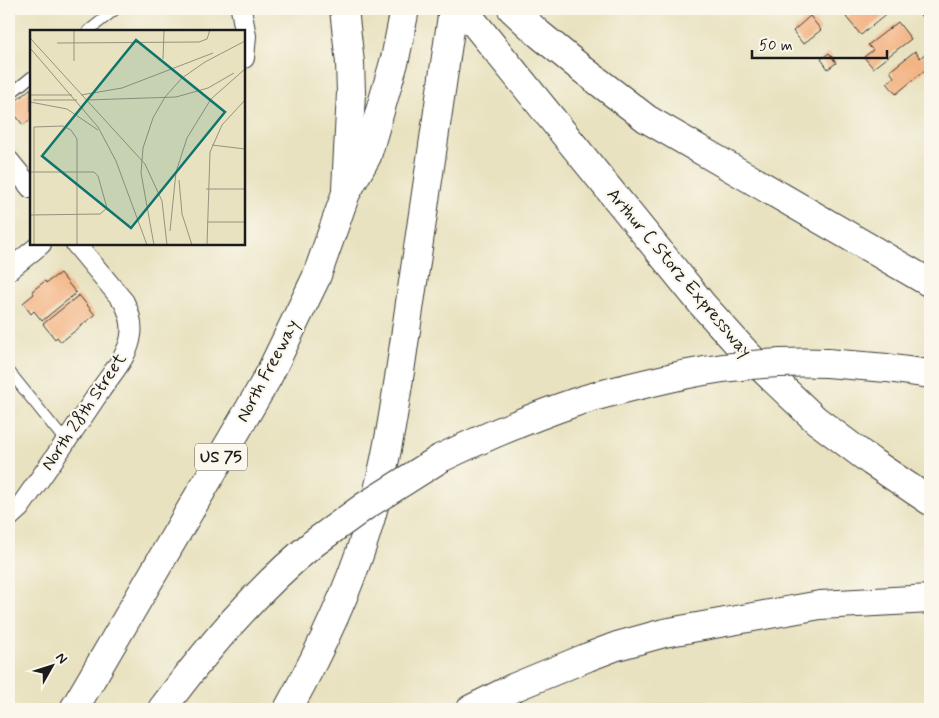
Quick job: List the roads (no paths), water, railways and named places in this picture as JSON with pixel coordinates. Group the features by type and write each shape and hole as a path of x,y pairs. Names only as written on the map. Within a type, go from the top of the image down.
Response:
{"highway":[{"path":"344,9 351,93 346,194"},
{"name":"North Freeway","path":"74,709 268,377 316,278 346,194 367,156 396,59 405,9"},
{"path":"288,709 307,675 341,603 366,533 386,457 453,9"},
{"name":"Arthur C Storz Expressway","path":"463,9 702,304 747,354 772,380 816,420 872,462 930,501"},
{"path":"512,9 568,57 647,119 930,283"},
{"path":"162,709 237,616 285,568 314,543 365,506 441,458 494,433 577,402 625,388 716,369 762,363 827,363 930,374"},
{"path":"470,709 539,677 616,646 664,633 820,606 930,598"},
{"path":"508,709 598,666 728,622"}],"street":[{"path":"242,9 246,36 245,46"},
{"path":"9,161 30,187"},
{"path":"9,270 40,245"},
{"name":"North 28th Street","path":"9,516 20,507 66,442 126,353 131,336 132,326 129,312 124,302 77,245"}],"lane":[{"path":"89,30 116,9"},
{"path":"9,95 30,78"},
{"path":"9,371 66,442"}]}
